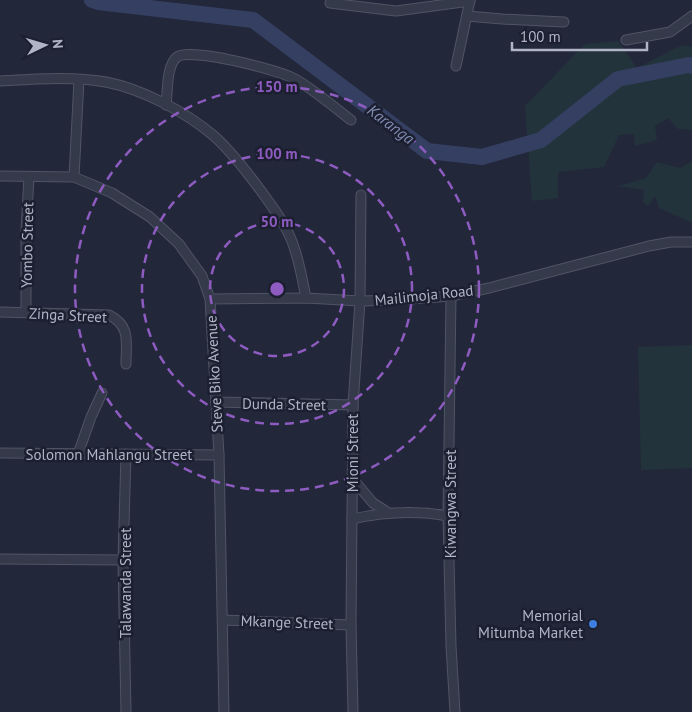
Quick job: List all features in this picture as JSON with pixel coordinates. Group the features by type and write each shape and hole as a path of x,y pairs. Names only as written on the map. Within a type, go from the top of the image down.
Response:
{"street":[{"path":"330,3 396,11 470,0 456,66"},
{"path":"467,16 564,22"},
{"path":"626,40 670,32 692,16"},
{"path":"166,104 172,63 178,56 186,54 203,55 270,69 296,79 351,120"},
{"path":"0,80 106,82 130,89 166,104 214,136 241,164 281,220 291,239 301,270 306,298"},
{"path":"74,177 79,80"},
{"name":"Steve Biko Avenue","path":"0,176 74,177 112,193 150,216 179,244 202,276 210,299 219,455 224,712"},
{"name":"Yombo Street","path":"26,312 28,177"},
{"name":"Mioni Street","path":"353,712 351,624 353,405 360,301 361,195"},
{"name":"Mailimoja Road","path":"210,299 306,298 360,301 451,296 489,288 649,246 671,242 692,242"},
{"name":"Kiwangwa Street","path":"451,296 448,516 451,646 456,712"},
{"name":"Zinga Street","path":"0,312 109,315 123,325 126,364"},
{"path":"78,454 102,393"},
{"name":"Dunda Street","path":"216,402 353,405"},
{"name":"Solomon Mahlangu Street","path":"0,453 219,455"},
{"name":"Talawanda Street","path":"126,454 123,560 126,712"},
{"path":"352,478 373,503 387,512"},
{"path":"352,519 387,512 432,513 448,516"},
{"path":"0,559 123,560"},
{"name":"Mkange Street","path":"222,620 351,624"}],"shaded area":[{"path":"618,41 637,68 682,45 692,47 692,130 678,129 668,118 655,126 657,140 635,146 634,134 619,135 604,167 558,172 558,198 532,201 525,106 585,44"},
{"path":"692,161 692,223 659,208 655,196 648,206 643,202 644,190 618,186 646,178 657,162 680,168"},
{"path":"692,345 692,468 641,470 638,347"}],"waterway":[{"name":"Karanga","path":"92,0 253,20 427,151 482,157 541,140 618,79 689,65 692,66"}],"place":[{"name":"Memorial Mitumba Market","path":"593,624"}]}
